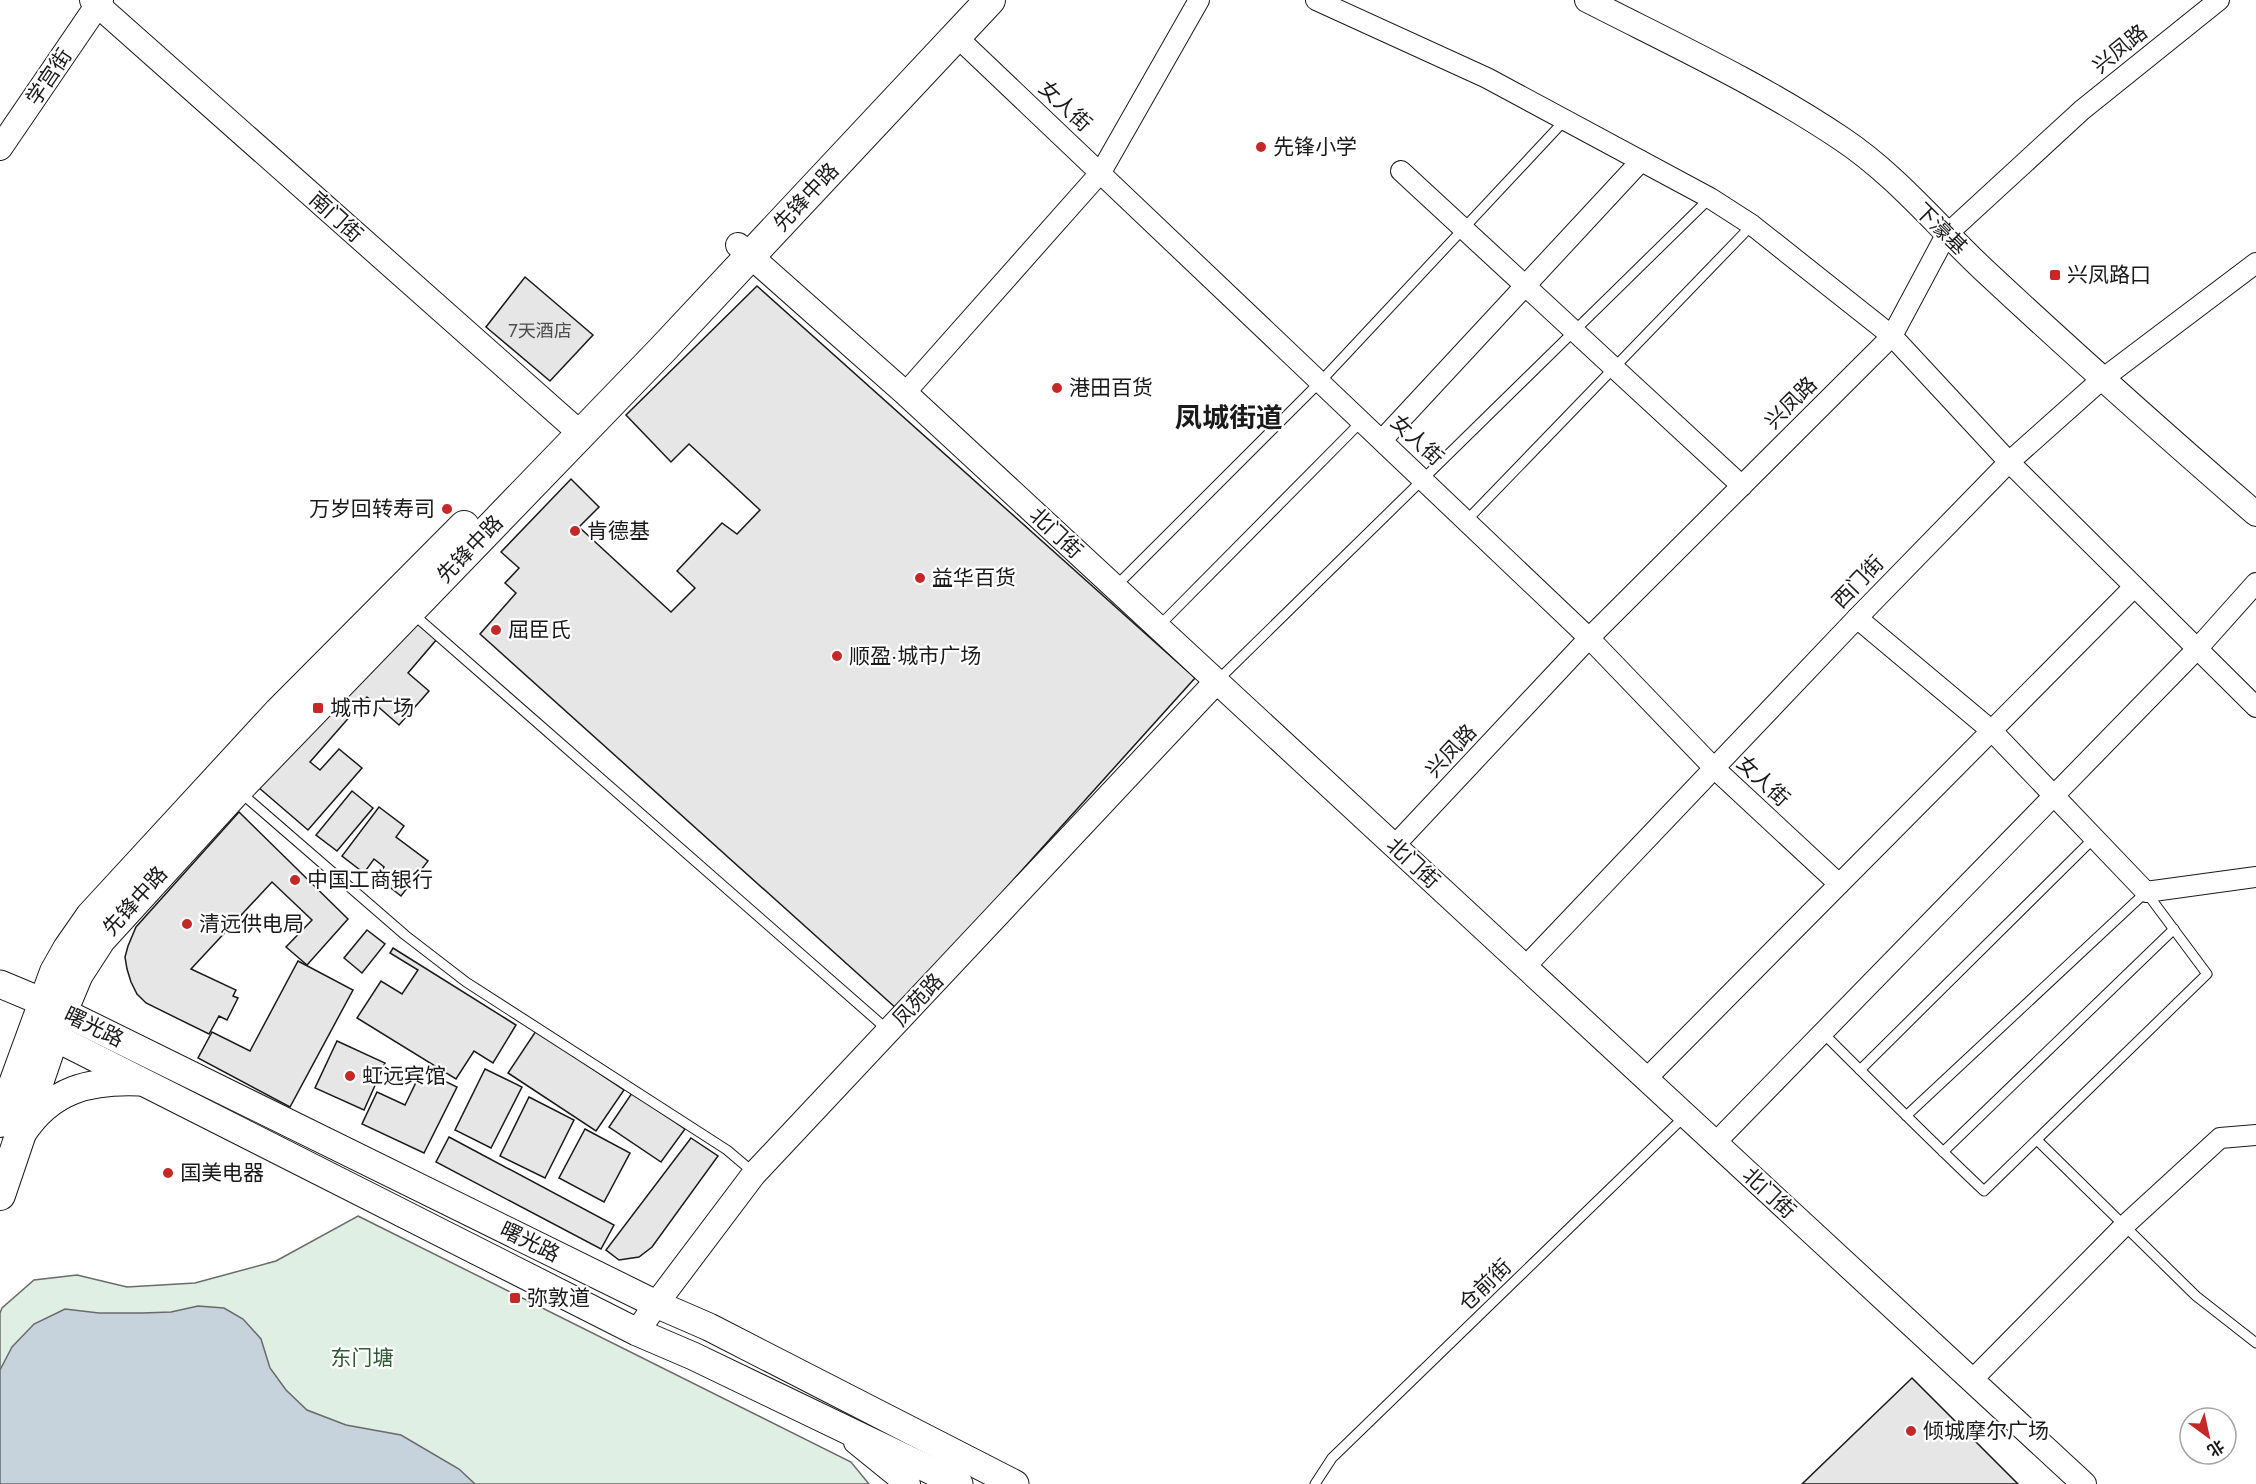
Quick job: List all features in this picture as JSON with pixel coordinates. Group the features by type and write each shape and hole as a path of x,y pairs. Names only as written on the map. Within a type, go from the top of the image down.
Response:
{"main road":[{"name":"先锋中路","path":"745,250 969,0"},
{"name":"先锋中路","path":"0,1195 9,1131 53,1017 100,940 237,790 410,611 650,339 745,250 957,37 990,0"},
{"name":"先锋中路","path":"53,1017 61,962 91,916 279,712 573,428"},
{"name":"曙光路","path":"0,984 53,1017 144,1082 637,1332 693,1356 958,1484"},
{"name":"曙光路","path":"53,1017 656,1304 709,1327 1005,1482"},
{"path":"9,1131 34,1118 66,1094 88,1084 144,1082"}],"street":[{"path":"905,393 1101,172 1199,0"},
{"path":"1316,0 1487,78 1710,198 1752,225 1892,336 2009,462 2256,707"},
{"name":"下濠基","path":"1587,0 1744,80 1843,139 1893,180 1946,235 2101,380 2256,514"},
{"name":"兴凤路","path":"1395,846 1589,638 1892,336 1946,235 2082,110 2219,0"},
{"name":"学宫街","path":"0,148 97,2"},
{"name":"南门街","path":"97,2 573,428"},
{"name":"女人街","path":"957,37 1467,520 1589,638 1714,768 1839,884"},
{"path":"1382,440 1641,161"},
{"path":"1401,171 1742,486"},
{"name":"北门街","path":"745,250 905,393 2084,1484"},
{"name":"西门街","path":"1526,967 1857,618 2009,462 2101,380 2256,263"},
{"path":"1715,1143 2197,649 2256,583"},
{"path":"1646,1079 2134,587"},
{"path":"1857,618 1992,731 2146,892 2256,877"},
{"name":"凤苑路","path":"637,1332 754,1174 1217,681"},
{"path":"1972,1380 2124,1226 2220,1138 2256,1136"},
{"path":"825,1419 908,1484"}],"lane":[{"path":"1115,587 1321,381 1565,120"},
{"path":"1217,681 1710,198"},
{"path":"1467,520 1752,225"},
{"path":"1158,627 1362,420"},
{"path":"410,611 889,1031"},
{"path":"237,790 405,935 465,982 727,1150 754,1174"},
{"path":"1860,1070 2094,838"},
{"path":"1822,1032 1906,1116 1984,1191 2207,975 2146,892 1906,1116"},
{"path":"1943,1152 2174,929"},
{"name":"仓前街","path":"1315,1484 1332,1458 1686,1116"},
{"path":"2037,1140 2196,1296 2256,1343"}],"green space":[{"name":"东门塘","path":"358,1216 851,1462 869,1484 0,1484 0,1313 2,1308 34,1280 77,1275 127,1287 195,1283 276,1261"}],"shaded area":[{"name":"东门塘","path":"198,1306 224,1308 243,1319 261,1339 270,1368 286,1390 307,1410 346,1425 401,1435 459,1469 475,1484 0,1484 0,1370 12,1347 34,1324 65,1309 99,1313 142,1313 171,1312"}],"building":[{"path":"525,277 593,335 550,381 486,327"},
{"name":"顺盈·城市广场","path":"757,286 1195,678 897,1009 480,634 516,593 505,583 519,568 501,552 571,479 599,507 579,527 671,612 695,588 677,571 722,523 737,534 760,510 689,444 671,462 626,415"},
{"path":"409,615 437,639 408,673 429,691 399,725 367,697 310,762 320,770 339,749 362,768 308,830 258,787"},
{"path":"352,791 373,808 337,851 316,835"},
{"path":"379,807 404,826 396,837 428,861 401,896 377,877 384,867 374,859 364,873 342,856"},
{"name":"清远供电局","path":"239,812 348,919 307,965 286,947 312,920 272,882 191,969 236,990 233,996 238,998 227,1020 219,1016 209,1034 146,1003 137,994 131,982 125,957 136,927"},
{"path":"367,930 385,944 362,973 344,958"},
{"path":"393,948 516,1025 493,1063 474,1051 456,1079 357,1018 381,981 402,994 418,970 390,953"},
{"name":"清远供电局","path":"298,961 353,990 290,1107 198,1058 212,1032 250,1051"},
{"path":"536,1031 624,1090 596,1131 508,1073"},
{"name":"虹远宾馆","path":"337,1041 385,1063 364,1110 315,1088"},
{"path":"485,1069 522,1087 491,1148 455,1130"},
{"path":"422,1070 457,1087 424,1153 362,1124 377,1092 405,1105"},
{"path":"632,1093 685,1129 661,1162 609,1127"},
{"path":"529,1097 574,1120 545,1178 500,1156"},
{"path":"585,1129 630,1153 604,1202 559,1178"},
{"path":"449,1137 614,1225 601,1249 436,1162"},
{"path":"691,1138 718,1156 652,1247 639,1257 619,1260 606,1250"},
{"name":"倾城摩尔广场","path":"1912,1378 2018,1484 1802,1484"}],"place":[{"name":"先锋小学","path":"1261,147"},
{"name":"兴凤路口","path":"2055,275"},
{"name":"港田百货","path":"1057,388"},
{"name":"万岁回转寿司","path":"447,509"},
{"name":"肯德基","path":"575,531"},
{"name":"益华百货","path":"920,578"},
{"name":"屈臣氏","path":"496,630"},
{"name":"顺盈·城市广场","path":"837,656"},
{"name":"城市广场","path":"318,708"},
{"name":"中国工商银行","path":"295,880"},
{"name":"清远供电局","path":"187,924"},
{"name":"虹远宾馆","path":"350,1076"},
{"name":"国美电器","path":"168,1173"},
{"name":"弥敦道","path":"515,1298"},
{"name":"倾城摩尔广场","path":"1911,1431"}],"district":[{"name":"凤城街道","path":"1229,418"}]}
